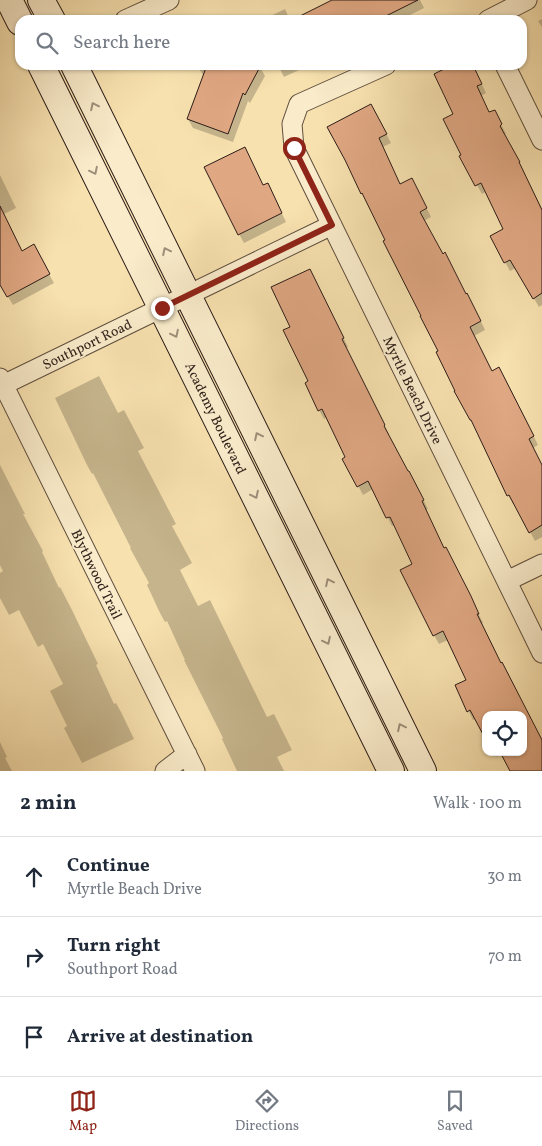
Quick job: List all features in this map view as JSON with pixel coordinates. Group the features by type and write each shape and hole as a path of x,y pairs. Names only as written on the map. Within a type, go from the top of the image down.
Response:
{"main road":[{"path":"9,0 16,15"},
{"path":"41,0 49,15"},
{"name":"Academy Boulevard","path":"43,70 391,771"},
{"path":"76,70 423,771"}],"street":[{"path":"136,15 169,0"},
{"path":"498,15 528,0"},
{"name":"Myrtle Beach Drive","path":"375,70 299,104 292,124 294,148 542,653"},
{"path":"507,70 542,140"},
{"name":"Southport Road","path":"2,381 162,308 332,225"},
{"name":"Blythwood Trail","path":"2,381 191,763"},
{"path":"507,581 542,564"},
{"path":"165,771 191,763"}],"building":[{"path":"332,0 418,0 388,15 302,15"},
{"path":"205,70 258,70 245,95 243,93 228,134 187,119"},
{"path":"442,70 475,70 482,84 477,86 489,112 495,110 502,124 500,126 520,162 542,210 542,293 533,299 510,260 504,263 490,236 503,229 481,183 475,186 459,156 461,155 443,119 453,114 434,74"},
{"path":"371,104 387,134 379,138 400,184 412,178 427,208 420,212 443,254 445,252 481,321 470,327 492,371 499,367 534,436 529,439 542,465 542,525 529,533 509,495 507,496 471,420 454,391 436,352 438,351 383,241 385,240 327,127"},
{"path":"245,147 263,185 268,183 282,213 238,235 204,167"},
{"path":"0,206 22,251 34,244 50,274 7,297 0,285"},
{"path":"310,269 384,426 424,500 422,501 444,548 446,547 471,596 479,614 477,614 501,663 502,662 542,740 542,771 510,771 502,756 527,756 527,711 482,711 482,732 470,710 467,712 455,685 466,680 443,631 433,636 400,570 412,564 390,517 386,518 368,481 357,487 342,459 345,457 322,409 318,411 305,383 308,381 283,330 290,327 271,287"}],"route":[{"path":"162,308 332,225 294,148"}]}
